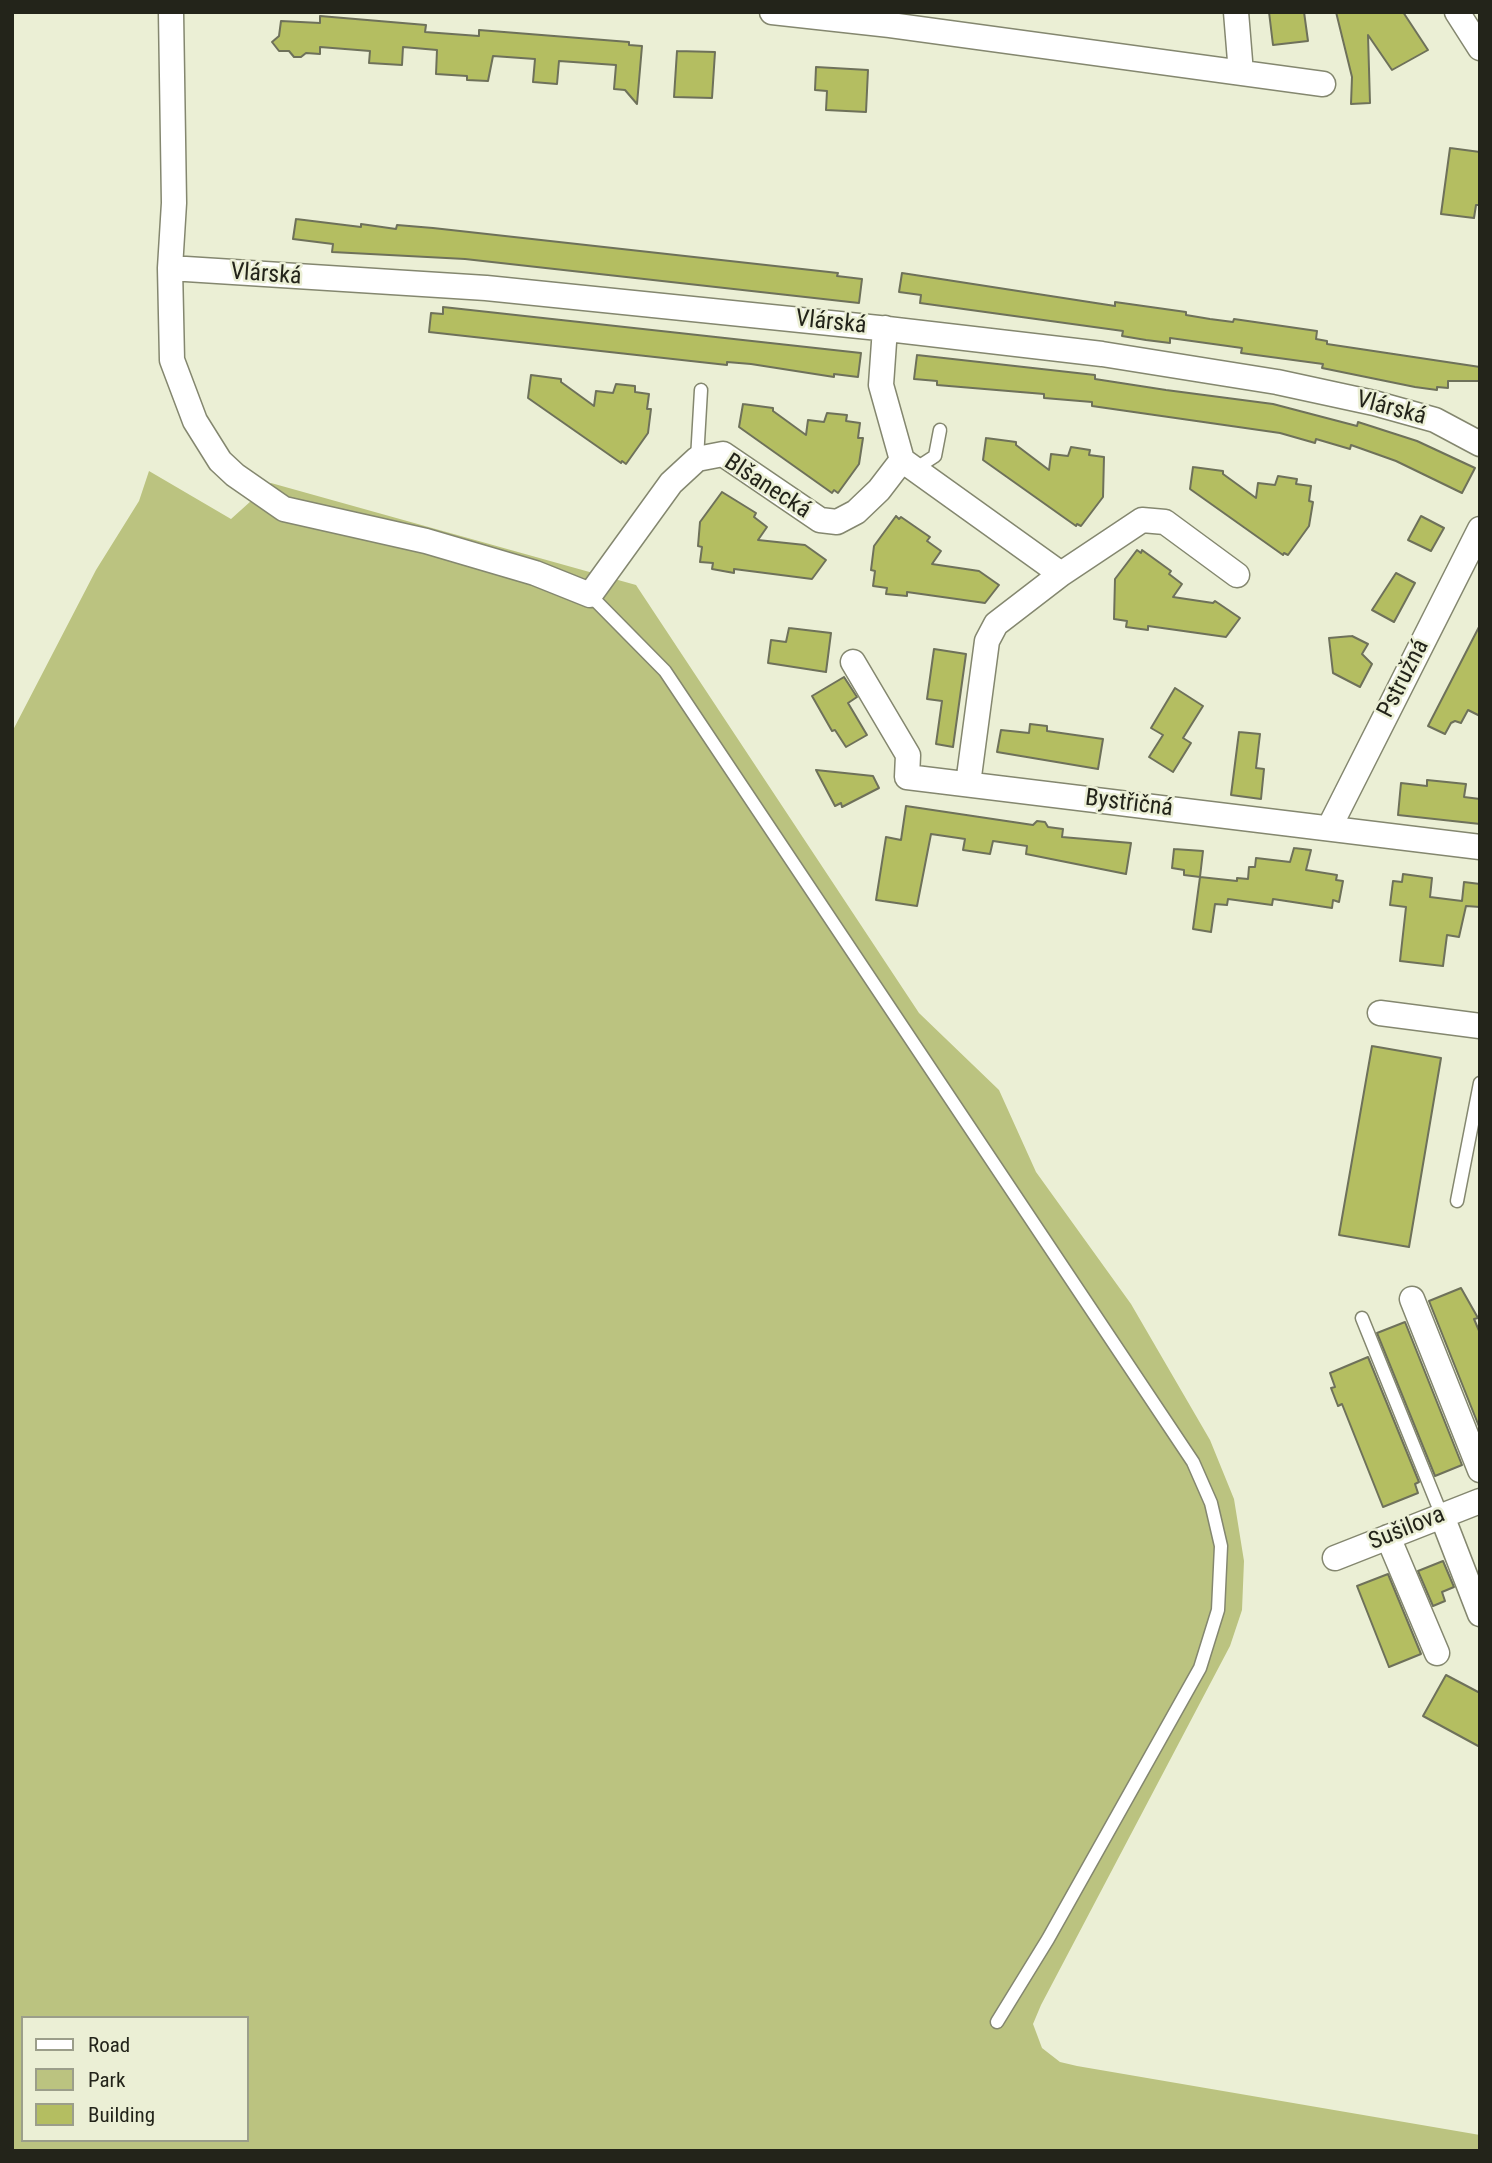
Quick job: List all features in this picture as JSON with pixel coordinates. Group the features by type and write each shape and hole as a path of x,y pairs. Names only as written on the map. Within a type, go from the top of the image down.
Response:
{"street":[{"path":"171,12 174,204 170,268 172,360 195,421 220,461 235,475 284,509 426,541 535,573 590,595"},
{"path":"772,12 889,19 1323,84"},
{"path":"1236,12 1241,73"},
{"path":"1457,12 1480,48"},
{"name":"Vlárská","path":"170,268 486,288 885,328 1102,354 1277,382 1435,420 1480,444"},
{"path":"885,328 881,386 908,464 1061,574"},
{"name":"Blšanecká","path":"590,595 671,484 696,458 723,454 820,520 836,522 856,512 908,464"},
{"path":"968,784 987,641 996,624 1061,574 1142,520 1165,522 1237,575"},
{"name":"Pstružná","path":"1329,828 1480,529"},
{"name":"Bystřičná","path":"853,662 908,755 907,776 1480,847"},
{"path":"1380,1013 1480,1026"},
{"path":"1412,1299 1480,1470"},
{"name":"Sušilova","path":"1335,1558 1480,1501"},
{"path":"1442,1516 1480,1614"},
{"path":"1388,1537 1437,1654"}],"lane":[{"path":"696,458 702,390"},
{"path":"908,464 936,456 940,430"},
{"path":"590,595 665,671 1193,1462 1211,1503 1221,1546 1218,1610 1200,1668 1048,1939 997,2022"},
{"path":"1457,1201 1480,1083"},
{"path":"1362,1318 1442,1516"}],"green space":[{"path":"149,471 231,519 271,483 636,585 919,1013 999,1090 1036,1172 1131,1304 1210,1440 1234,1499 1244,1561 1242,1610 1230,1646 1041,2005 1033,2024 1042,2048 1060,2062 1077,2066 1480,2135 1480,2151 12,2151 12,732 96,570 139,501"}],"building":[{"path":"1269,12 1304,12 1308,41 1273,45"},
{"path":"1336,12 1403,12 1428,50 1392,70 1368,35 1370,103 1351,104 1352,77"},
{"path":"320,16 426,25 425,32 479,36 479,30 629,42 629,45 642,46 637,104 625,90 614,89 616,65 559,61 557,84 533,82 535,59 493,56 488,81 467,80 467,76 436,74 437,50 403,47 402,65 369,63 370,51 320,47 320,54 306,53 301,57 294,57 289,51 279,51 272,42 279,36 281,21 320,23"},
{"path":"677,51 715,52 712,98 674,97"},
{"path":"816,67 868,70 866,112 826,110 827,91 815,90"},
{"path":"1450,148 1480,152 1480,205 1476,205 1474,218 1441,214"},
{"path":"296,219 361,227 361,224 396,229 397,225 433,228 838,273 837,276 862,279 859,303 465,259 332,252 333,244 293,239"},
{"path":"902,273 1115,306 1115,302 1186,312 1186,315 1210,319 1233,322 1234,319 1317,331 1316,339 1327,341 1327,344 1480,367 1480,381 1448,381 1448,388 1437,387 1437,390 1415,387 1322,368 1323,364 1241,353 1242,348 1170,338 1170,343 1146,340 1122,336 1123,331 920,303 921,295 899,292"},
{"path":"443,307 861,353 858,377 834,374 834,377 751,364 727,362 727,365 429,332 431,313 443,314"},
{"path":"917,355 1095,375 1095,379 1273,404 1357,426 1358,422 1417,441 1475,468 1462,493 1396,461 1351,445 1350,449 1316,439 1315,443 1280,433 1092,406 1092,402 1044,398 1044,394 937,385 937,381 914,379"},
{"path":"531,375 561,379 561,382 594,406 596,391 613,393 616,384 635,386 635,392 649,394 647,409 651,409 648,433 626,464 622,461 621,463 528,398"},
{"path":"743,404 773,408 773,411 806,435 808,420 824,422 827,413 847,415 846,421 860,423 858,438 863,438 859,464 838,493 834,490 832,493 739,427"},
{"path":"986,438 1016,442 1016,445 1049,470 1051,454 1068,456 1071,447 1090,450 1089,455 1104,457 1103,497 1081,526 1076,526 983,460"},
{"path":"1193,467 1223,471 1223,474 1256,498 1258,483 1275,485 1278,476 1297,479 1296,484 1311,486 1309,501 1313,502 1309,526 1288,555 1283,555 1190,489"},
{"path":"722,492 756,513 754,517 767,527 758,540 805,545 826,560 812,579 734,569 734,573 712,569 713,563 700,562 700,522"},
{"path":"896,516 930,537 927,541 941,551 932,564 979,571 999,585 985,603 907,592 907,596 886,594 887,588 873,586 875,571 871,570 874,546"},
{"path":"1421,516 1444,528 1431,551 1408,540"},
{"path":"1137,550 1141,553 1142,550 1171,571 1169,574 1182,584 1173,597 1213,603 1215,601 1240,618 1226,637 1148,626 1148,630 1126,627 1127,621 1114,619 1115,579"},
{"path":"1396,573 1415,583 1394,622 1372,610"},
{"path":"1480,625 1480,716 1468,710 1461,723 1451,723 1445,734 1428,726"},
{"path":"789,628 831,633 826,672 768,663 771,640 786,642"},
{"path":"1352,636 1368,644 1362,654 1372,664 1360,687 1333,673 1329,638"},
{"path":"934,649 966,654 953,747 936,744 942,701 927,699"},
{"path":"844,677 857,697 848,703 867,735 846,747 835,730 832,731 812,696"},
{"path":"1175,688 1203,706 1183,738 1191,743 1173,772 1149,757 1163,735 1151,728"},
{"path":"1030,724 1047,726 1047,731 1103,739 1098,769 997,752 1001,730 1029,733"},
{"path":"1239,732 1260,734 1256,768 1264,769 1261,799 1231,795"},
{"path":"816,770 873,776 879,788 842,807 841,803 835,806"},
{"path":"1427,780 1466,784 1464,797 1480,799 1480,824 1398,815 1401,783 1427,786"},
{"path":"906,806 1033,825 1037,821 1045,822 1048,827 1063,829 1062,837 1131,843 1126,874 1026,854 1027,846 993,841 990,854 963,850 965,839 931,834 917,906 876,900 886,837 901,840"},
{"path":"1294,848 1311,850 1306,870 1337,875 1336,880 1343,881 1339,902 1333,900 1332,908 1273,899 1272,905 1228,899 1227,905 1215,904 1211,932 1193,929 1200,877 1237,881 1237,878 1248,879 1249,867 1255,867 1256,858 1290,862"},
{"path":"1174,849 1203,851 1200,877 1184,875 1184,870 1172,868"},
{"path":"1403,874 1432,878 1430,897 1462,901 1464,882 1480,884 1480,907 1466,906 1459,937 1447,935 1443,966 1400,961 1406,907 1390,905 1393,881 1402,882"},
{"path":"1372,1046 1441,1058 1409,1247 1339,1235"},
{"path":"1461,1288 1478,1318 1474,1319 1480,1333 1480,1429 1429,1301"},
{"path":"1405,1322 1462,1465 1435,1476 1377,1333"},
{"path":"1368,1357 1419,1482 1415,1484 1418,1493 1383,1507 1342,1404 1338,1406 1331,1388 1335,1387 1330,1373"},
{"path":"1443,1561 1454,1587 1442,1592 1445,1601 1433,1606 1418,1571"},
{"path":"1388,1574 1421,1654 1389,1667 1357,1586"},
{"path":"1446,1675 1480,1693 1480,1747 1423,1716"}]}
